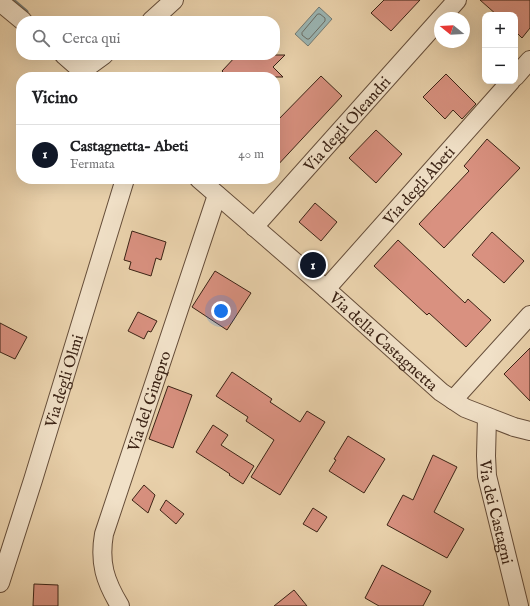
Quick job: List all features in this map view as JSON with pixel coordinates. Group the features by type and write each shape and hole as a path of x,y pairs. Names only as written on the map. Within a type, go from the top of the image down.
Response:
{"street":[{"path":"156,16 174,0"},
{"name":"Via degli Oleandri","path":"447,12 458,0"},
{"path":"0,2 17,16"},
{"name":"Via degli Oleandri","path":"254,227 434,27"},
{"path":"70,60 84,72"},
{"path":"88,72 99,60"},
{"path":"518,74 530,60"},
{"name":"Via degli Abeti","path":"326,289 508,84"},
{"name":"Via degli Olmi","path":"0,583 123,184"},
{"name":"Via della Castagnetta","path":"205,184 326,289 441,392 465,408 514,427 530,430"},
{"name":"Via del Ginepro","path":"120,606 109,585 103,567 102,550 104,534 217,195"},
{"path":"453,400 530,315"},
{"name":"Via dei Castagni","path":"487,417 487,476 519,606"}],"water":[{"path":"319,7 332,19 308,46 295,34"}],"building":[{"path":"384,0 420,0 391,31 371,13"},
{"path":"480,0 530,0 530,28 522,38 518,34 518,12 494,12"},
{"path":"280,55 285,55 280,60"},
{"path":"232,60 280,60 273,67 278,72 222,71"},
{"path":"446,74 476,104 462,119 453,110 445,119 423,97"},
{"path":"321,76 342,96 280,163 280,118"},
{"path":"376,130 402,154 376,183 349,158"},
{"path":"487,139 520,168 444,248 419,224 469,171 464,166"},
{"path":"315,203 337,222 321,241 299,222"},
{"path":"132,231 166,242 161,260 156,258 151,276 129,269 131,262 124,260"},
{"path":"492,232 524,261 504,283 472,255"},
{"path":"398,240 465,303 468,299 491,320 466,347 429,313 427,315 374,266"},
{"path":"215,271 251,293 227,330 192,307"},
{"path":"138,312 157,321 151,332 148,331 144,339 128,331"},
{"path":"0,323 27,337 15,359 0,352"},
{"path":"530,348 530,401 504,374"},
{"path":"232,372 272,399 270,402 300,422 307,411 325,422 280,495 251,477 274,440 246,421 248,417 216,396"},
{"path":"168,386 192,395 173,448 149,439"},
{"path":"213,425 228,435 221,445 254,466 243,484 196,452"},
{"path":"348,436 385,459 364,493 329,471 336,460 334,459"},
{"path":"433,455 457,467 434,512 464,529 447,558 387,525 403,495 413,500"},
{"path":"144,485 155,495 148,513 132,500"},
{"path":"166,500 184,514 176,524 160,510"},
{"path":"313,508 327,517 317,532 303,524"},
{"path":"382,565 431,591 423,606 379,606 365,598"},
{"path":"34,584 58,585 58,606 33,606"},
{"path":"294,590 307,606 274,606"}],"waterway":[{"path":"12,0 26,12"}],"place":[{"name":"Castagnetta- Abeti","path":"313,265"}]}
